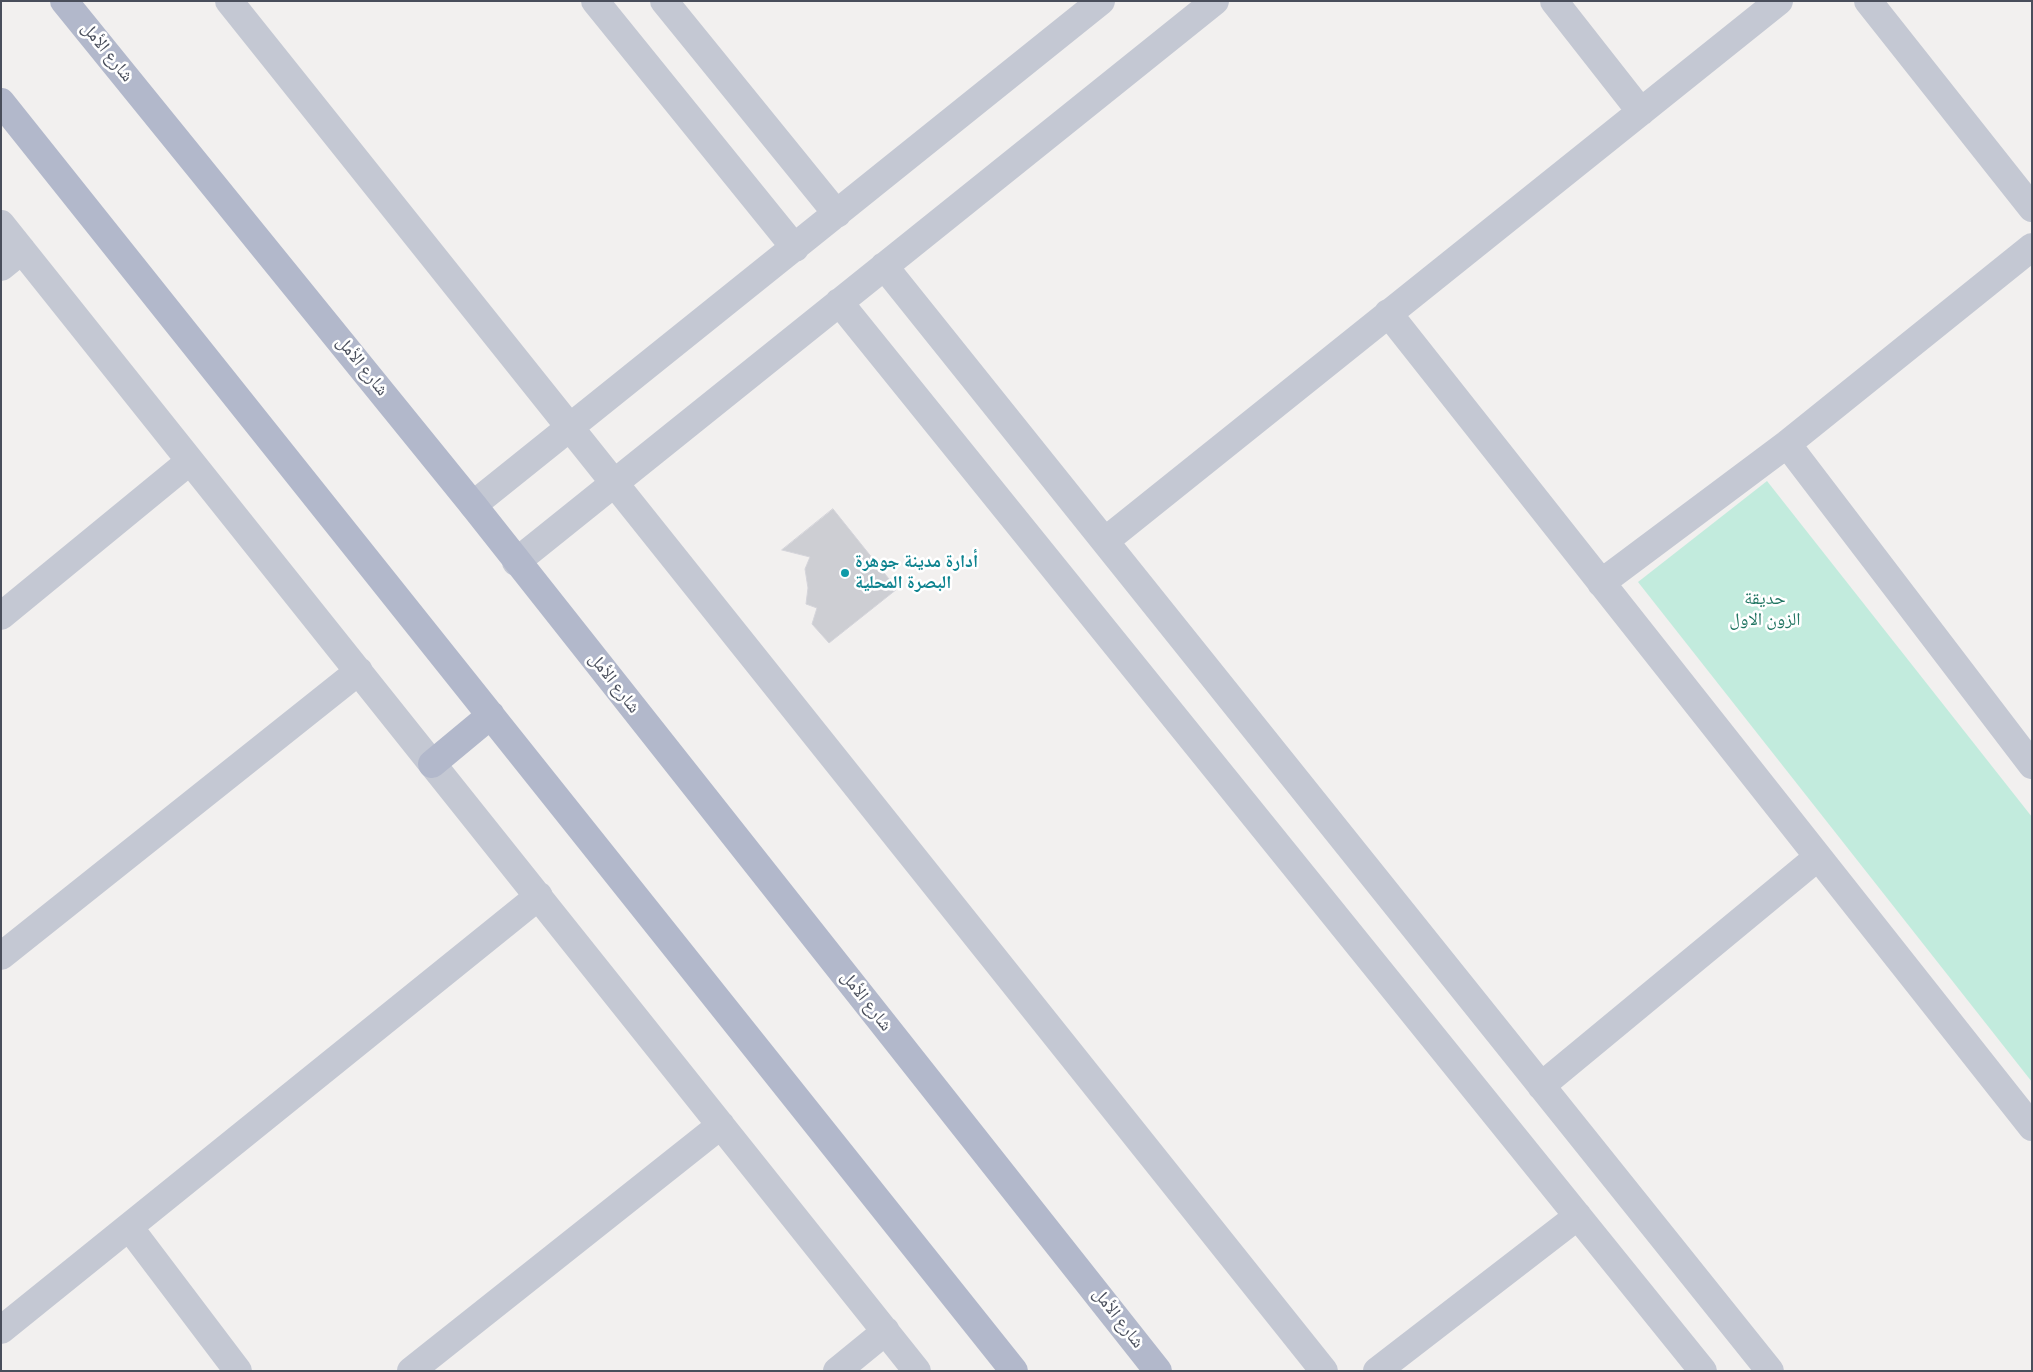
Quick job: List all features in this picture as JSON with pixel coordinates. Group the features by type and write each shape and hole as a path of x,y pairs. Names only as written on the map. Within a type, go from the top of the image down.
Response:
{"main road":[{"name":"شارع الأمل","path":"64,1 473,505 516,562 1158,1371"},
{"path":"1,102 1014,1371"},
{"path":"432,764 491,715"}],"street":[{"path":"229,1 1324,1371"},
{"path":"596,1 795,248"},
{"path":"664,1 837,214"},
{"path":"473,505 1102,1"},
{"path":"516,562 1215,1"},
{"path":"1554,1 1641,112"},
{"path":"1105,541 1779,1"},
{"path":"1868,1 2032,208"},
{"path":"1,224 917,1371"},
{"path":"1601,582 1787,444 2032,247"},
{"path":"1,267 22,250"},
{"path":"884,266 1770,1371"},
{"path":"840,302 1702,1371"},
{"path":"1388,313 2032,1127"},
{"path":"1787,444 2032,765"},
{"path":"1,616 190,461"},
{"path":"1,956 359,671"},
{"path":"1541,1086 1818,857"},
{"path":"1,1330 539,896"},
{"path":"411,1371 721,1125"},
{"path":"1377,1371 1578,1216"},
{"path":"129,1227 238,1371"},
{"path":"837,1371 886,1331"}],"green space":[{"name":"حديقة الزون الاول","path":"1767,481 2032,817 2032,1082 1638,582"}],"building":[{"name":"أدارة مدينة جوهرة البصرة المحلية","path":"833,509 897,589 829,643 812,624 817,608 806,604 808,588 805,569 810,557 782,550"}],"place":[{"name":"أدارة مدينة جوهرة البصرة المحلية","path":"845,573"}]}
